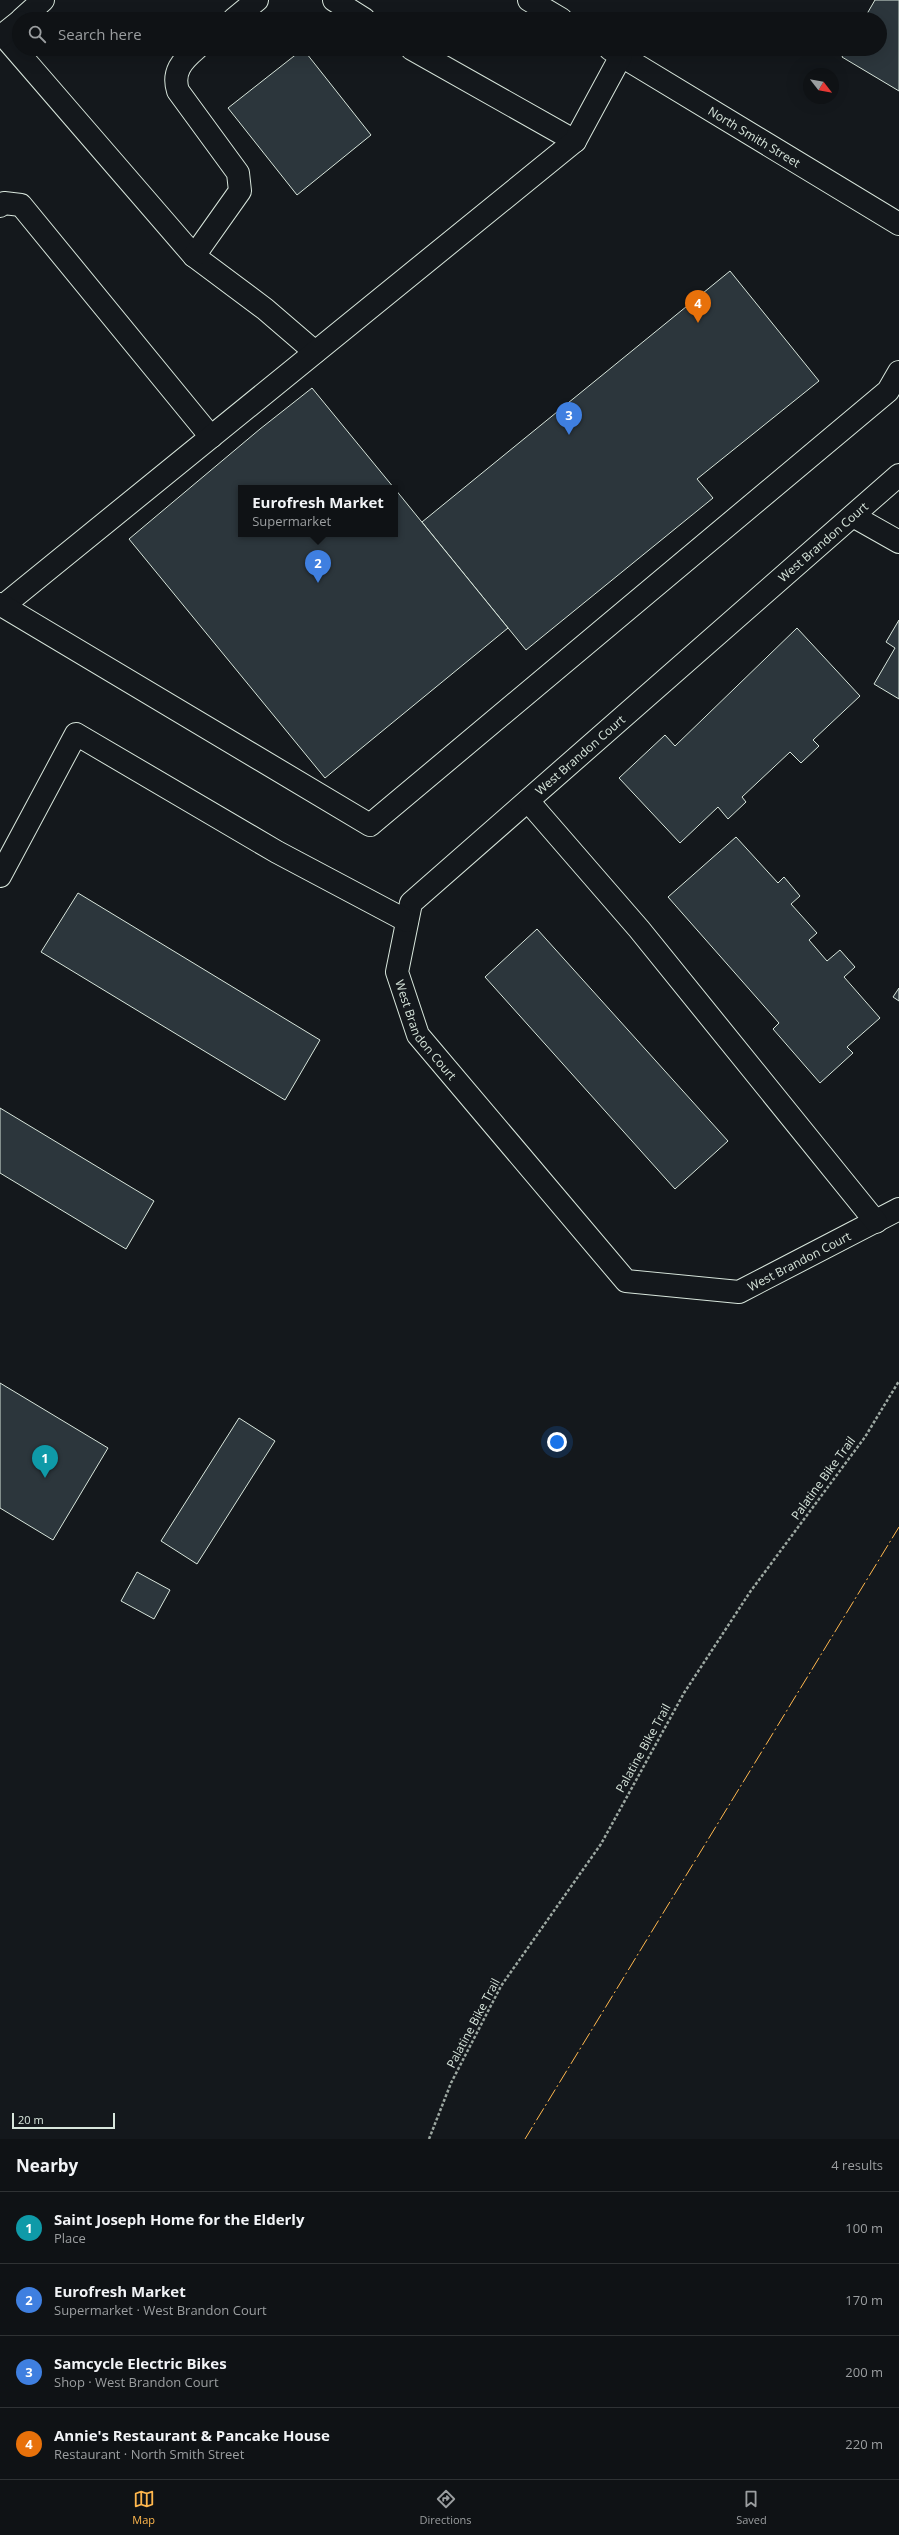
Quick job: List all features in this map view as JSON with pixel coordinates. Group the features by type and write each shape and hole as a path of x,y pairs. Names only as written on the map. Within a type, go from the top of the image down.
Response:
{"street":[{"path":"30,12 43,0"},
{"path":"242,12 257,0"},
{"path":"334,0 353,12"},
{"path":"529,0 549,12"},
{"path":"12,27 1,36 12,49"},
{"path":"19,56 194,256 265,309 315,352"},
{"path":"189,56 179,66 175,80 178,91 238,173 240,192 194,256"},
{"path":"424,56 575,141"},
{"path":"614,56 575,141 1,605 370,825 888,391 899,372"},
{"name":"North Smith Street","path":"623,56 899,224"},
{"path":"0,206 4,203 21,205 210,437"},
{"name":"West Brandon Court","path":"899,475 410,904 397,972 418,1035 626,1281 739,1292 899,1209"},
{"path":"853,516 899,542"},
{"path":"0,876 76,734 277,852 407,921"},
{"path":"528,800 639,929 876,1222"}],"path":[{"name":"Palatine Bike Trail","path":"428,2139 450,2083 502,1986 601,1844 684,1693 750,1592 865,1437 899,1381"}],"building":[{"path":"875,0 899,0 899,91 842,57 887,56 887,12 868,12"},
{"path":"294,56 309,56 371,135 297,195 228,108"},
{"path":"730,271 819,381 697,479 713,498 526,650 422,522"},
{"path":"312,388 392,485 238,485 238,537 398,537 398,493 508,628 325,778 129,539 260,429"},
{"path":"899,620 899,699 874,684 895,648 886,642"},
{"path":"797,628 860,696 813,740 819,746 801,763 790,752 742,797 746,802 728,819 718,807 680,843 619,778 665,735 675,746"},
{"path":"736,837 778,883 784,877 800,896 791,904 817,933 809,940 827,961 840,950 855,967 844,977 880,1018 847,1047 853,1053 820,1083 773,1029 779,1023 668,897"},
{"path":"78,893 320,1040 285,1100 41,952"},
{"path":"537,929 728,1141 675,1189 485,977"},
{"path":"899,988 899,1001 893,997"},
{"path":"0,1108 154,1201 126,1249 0,1173"},
{"path":"0,1383 108,1448 53,1540 0,1508"},
{"path":"239,1418 275,1441 197,1564 161,1541"},
{"path":"137,1572 170,1590 154,1619 121,1601"}],"power":[{"path":"525,2139 899,1527"}],"place":[{"name":"Annie's Restaurant & Pancake House","path":"698,323"},
{"name":"Samcycle Electric Bikes","path":"569,435"},
{"name":"Eurofresh Market","path":"318,583"},
{"name":"Saint Joseph Home for the Elderly","path":"45,1478"}]}
